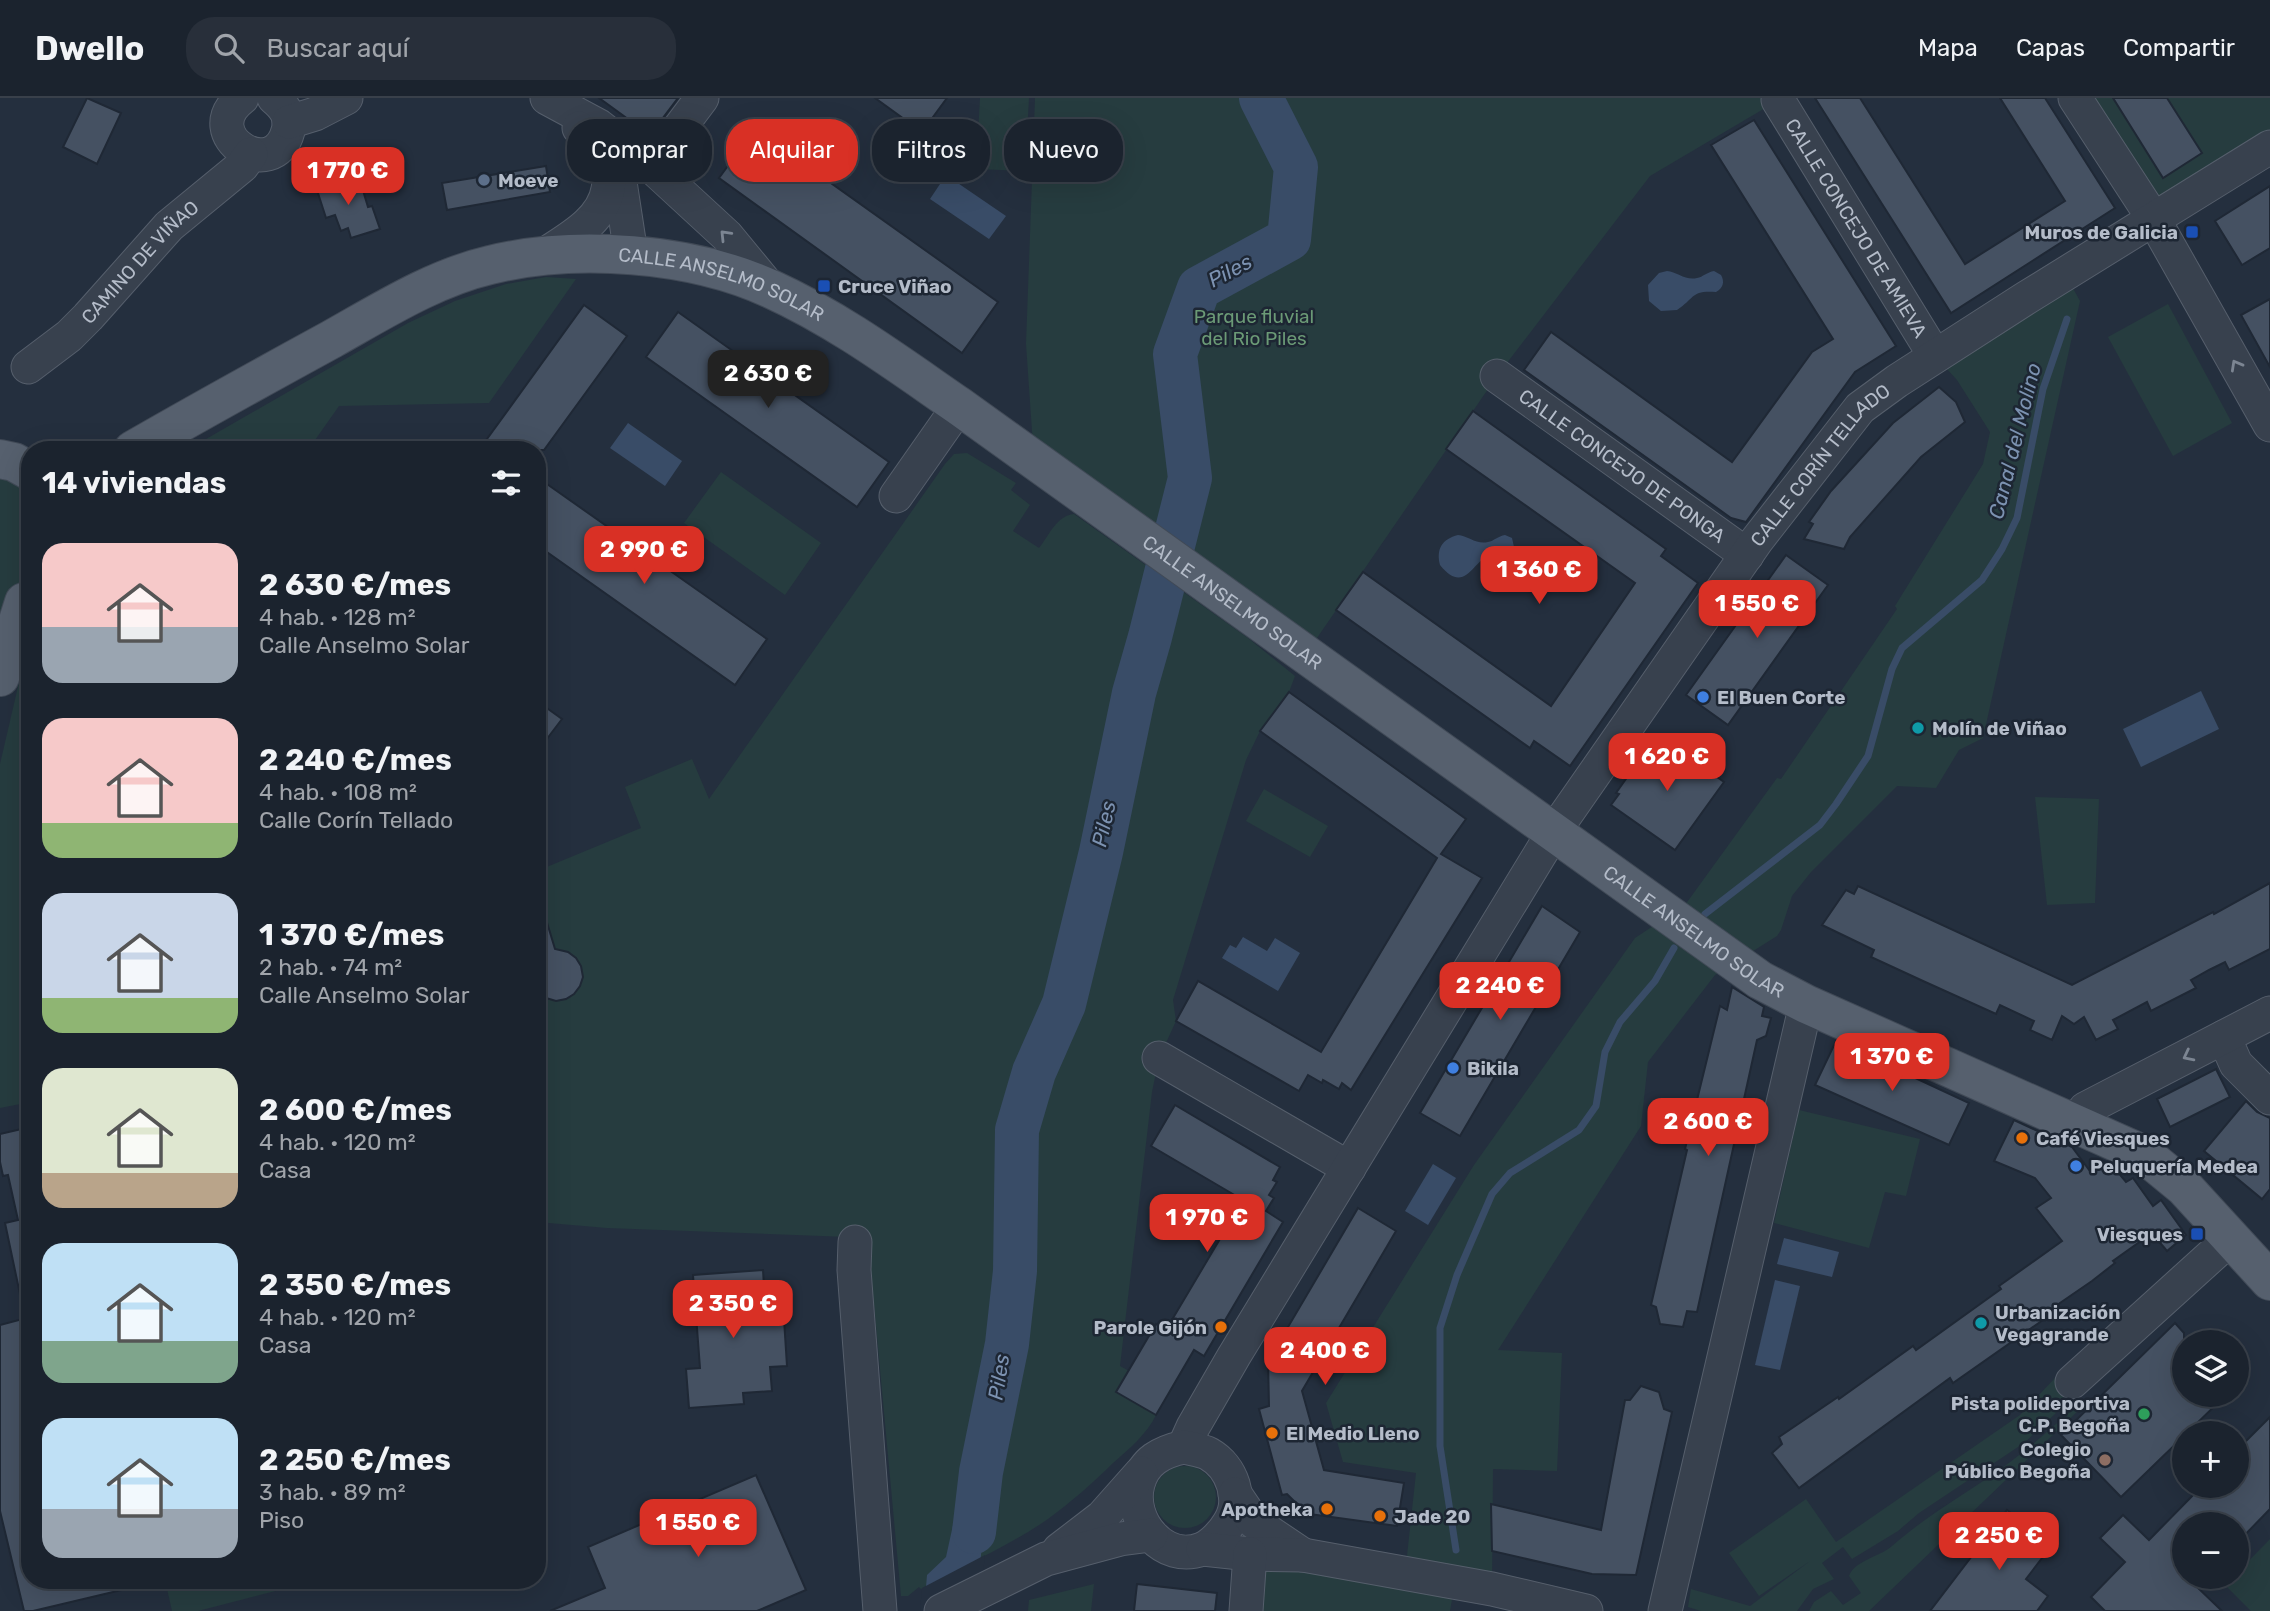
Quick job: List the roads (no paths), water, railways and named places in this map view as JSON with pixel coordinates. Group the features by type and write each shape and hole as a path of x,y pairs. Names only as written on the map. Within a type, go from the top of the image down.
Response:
{"main road":[{"name":"CALLE ANSELMO SOLAR","path":"149,441 375,314 440,282 489,265 544,255 631,254 716,269 769,287 830,318 959,406 1760,980 1806,1004 2145,1155 2184,1187 2270,1281"},
{"path":"0,677 18,605"}],"street":[{"path":"241,98 232,108 228,119 229,133 233,142 251,154 265,154 278,148 285,140 282,110 315,114 346,98"},
{"path":"686,119 702,98"},
{"path":"2076,98 2153,218 2270,425"},
{"path":"549,99 586,119"},
{"path":"549,99 570,119"},
{"name":"CALLE CONCEJO DE AMIEVA","path":"1778,100 1935,355"},
{"name":"CALLE CORÍN TELLADO","path":"1184,1447 1234,1356 1553,833 1747,555 1860,408 1935,355 2270,147"},
{"name":"CAMINO DE VIÑAO","path":"28,367 69,336 169,226 242,166 251,154"},
{"path":"544,255 581,229 599,211 608,190 608,182"},
{"path":"620,182 631,254"},
{"path":"631,254 650,182"},
{"path":"668,182 727,236 769,287"},
{"name":"CALLE CONCEJO DE PONGA","path":"1497,376 1747,555"},
{"path":"896,496 959,406"},
{"path":"1665,1611 1806,1004"},
{"path":"2076,1124 2085,1109 2270,1013"},
{"path":"2224,1037 2235,1064 2270,1098"},
{"path":"1159,1058 1349,1168"},
{"path":"2072,1382 2231,1238"},
{"path":"856,1242 854,1270 880,1611"},
{"name":"CALLE CORÍN TELLADO","path":"1222,1463 1216,1427 1234,1356"},
{"path":"1046,1559 1102,1517 1152,1460 1167,1450 1184,1447 1208,1452 1222,1463 1231,1477 1235,1494 1254,1522 1303,1555"},
{"path":"1141,1473 1134,1497 1137,1514 1152,1535 1165,1547 1184,1551 1203,1549 1250,1554 1303,1555 1492,1589 1586,1611"},
{"path":"1203,1549 1222,1534 1231,1521 1235,1494"},
{"path":"941,1611 1046,1559 1120,1539 1152,1535"},
{"path":"1246,1611 1250,1554"}],"water":[{"path":"941,182 956,182 1006,216 989,239 930,199"},
{"path":"1667,271 1693,279 1714,271 1721,275 1723,285 1716,292 1697,294 1677,310 1661,311 1649,301 1648,285 1659,273"},
{"path":"628,423 682,461 665,486 610,448"},
{"path":"1458,535 1484,543 1505,535 1512,538 1514,547 1507,556 1490,555 1462,577 1456,577 1440,565 1439,554 1444,542"},
{"path":"2201,691 2219,729 2141,767 2123,729"},
{"path":"1243,937 1267,951 1275,938 1300,953 1278,991 1222,958 1230,945 1236,948"},
{"path":"1433,1164 1456,1178 1428,1225 1405,1211"},
{"path":"1784,1238 1839,1252 1832,1277 1777,1264"},
{"path":"1775,1280 1800,1286 1780,1370 1755,1365"},
{"path":"981,1472 984,1527 975,1611 924,1611 927,1575 946,1557 953,1525"}],"waterway":[{"name":"Piles","path":"974,1532 981,1472 1007,1344 1015,1271 1017,1130 1034,1072 1064,1004 1101,852 1134,693 1190,478 1175,354 1199,288 1289,239 1296,167 1261,98"},
{"name":"Canal del Molino","path":"1705,914 1820,825 1868,756 1892,669 1902,648 1982,580 2002,549 2017,518 2043,389 2067,319"},
{"name":"Canal del Molino","path":"1456,1550 1440,1446 1440,1328 1457,1275 1492,1194 1510,1173 1579,1130 1596,1106 1605,1052 1620,1022 1655,981 1674,948"}],"place":[{"name":"Moeve","path":"484,180"},
{"name":"Muros de Galicia","path":"2192,232"},
{"name":"Cruce Viñao","path":"824,286"},
{"name":"El Buen Corte","path":"1703,697"},
{"name":"Molín de Viñao","path":"1918,728"},
{"name":"Bikila","path":"1453,1068"},
{"name":"Café Viesques","path":"2022,1138"},
{"name":"Peluquería Medea","path":"2076,1166"},
{"name":"Viesques","path":"2197,1234"},
{"name":"Urbanización Vegagrande","path":"1981,1323"},
{"name":"Parole Gijón","path":"1221,1327"},
{"name":"Pista polideportiva C.P. Begoña","path":"2144,1414"},
{"name":"El Medio Lleno","path":"1272,1433"},
{"name":"Colegio Público Begoña","path":"2105,1460"},
{"name":"Apotheka","path":"1327,1509"},
{"name":"Jade 20","path":"1380,1516"}],"park label":[{"name":"Parque fluvial del Rio Piles","path":"1254,327"}]}
